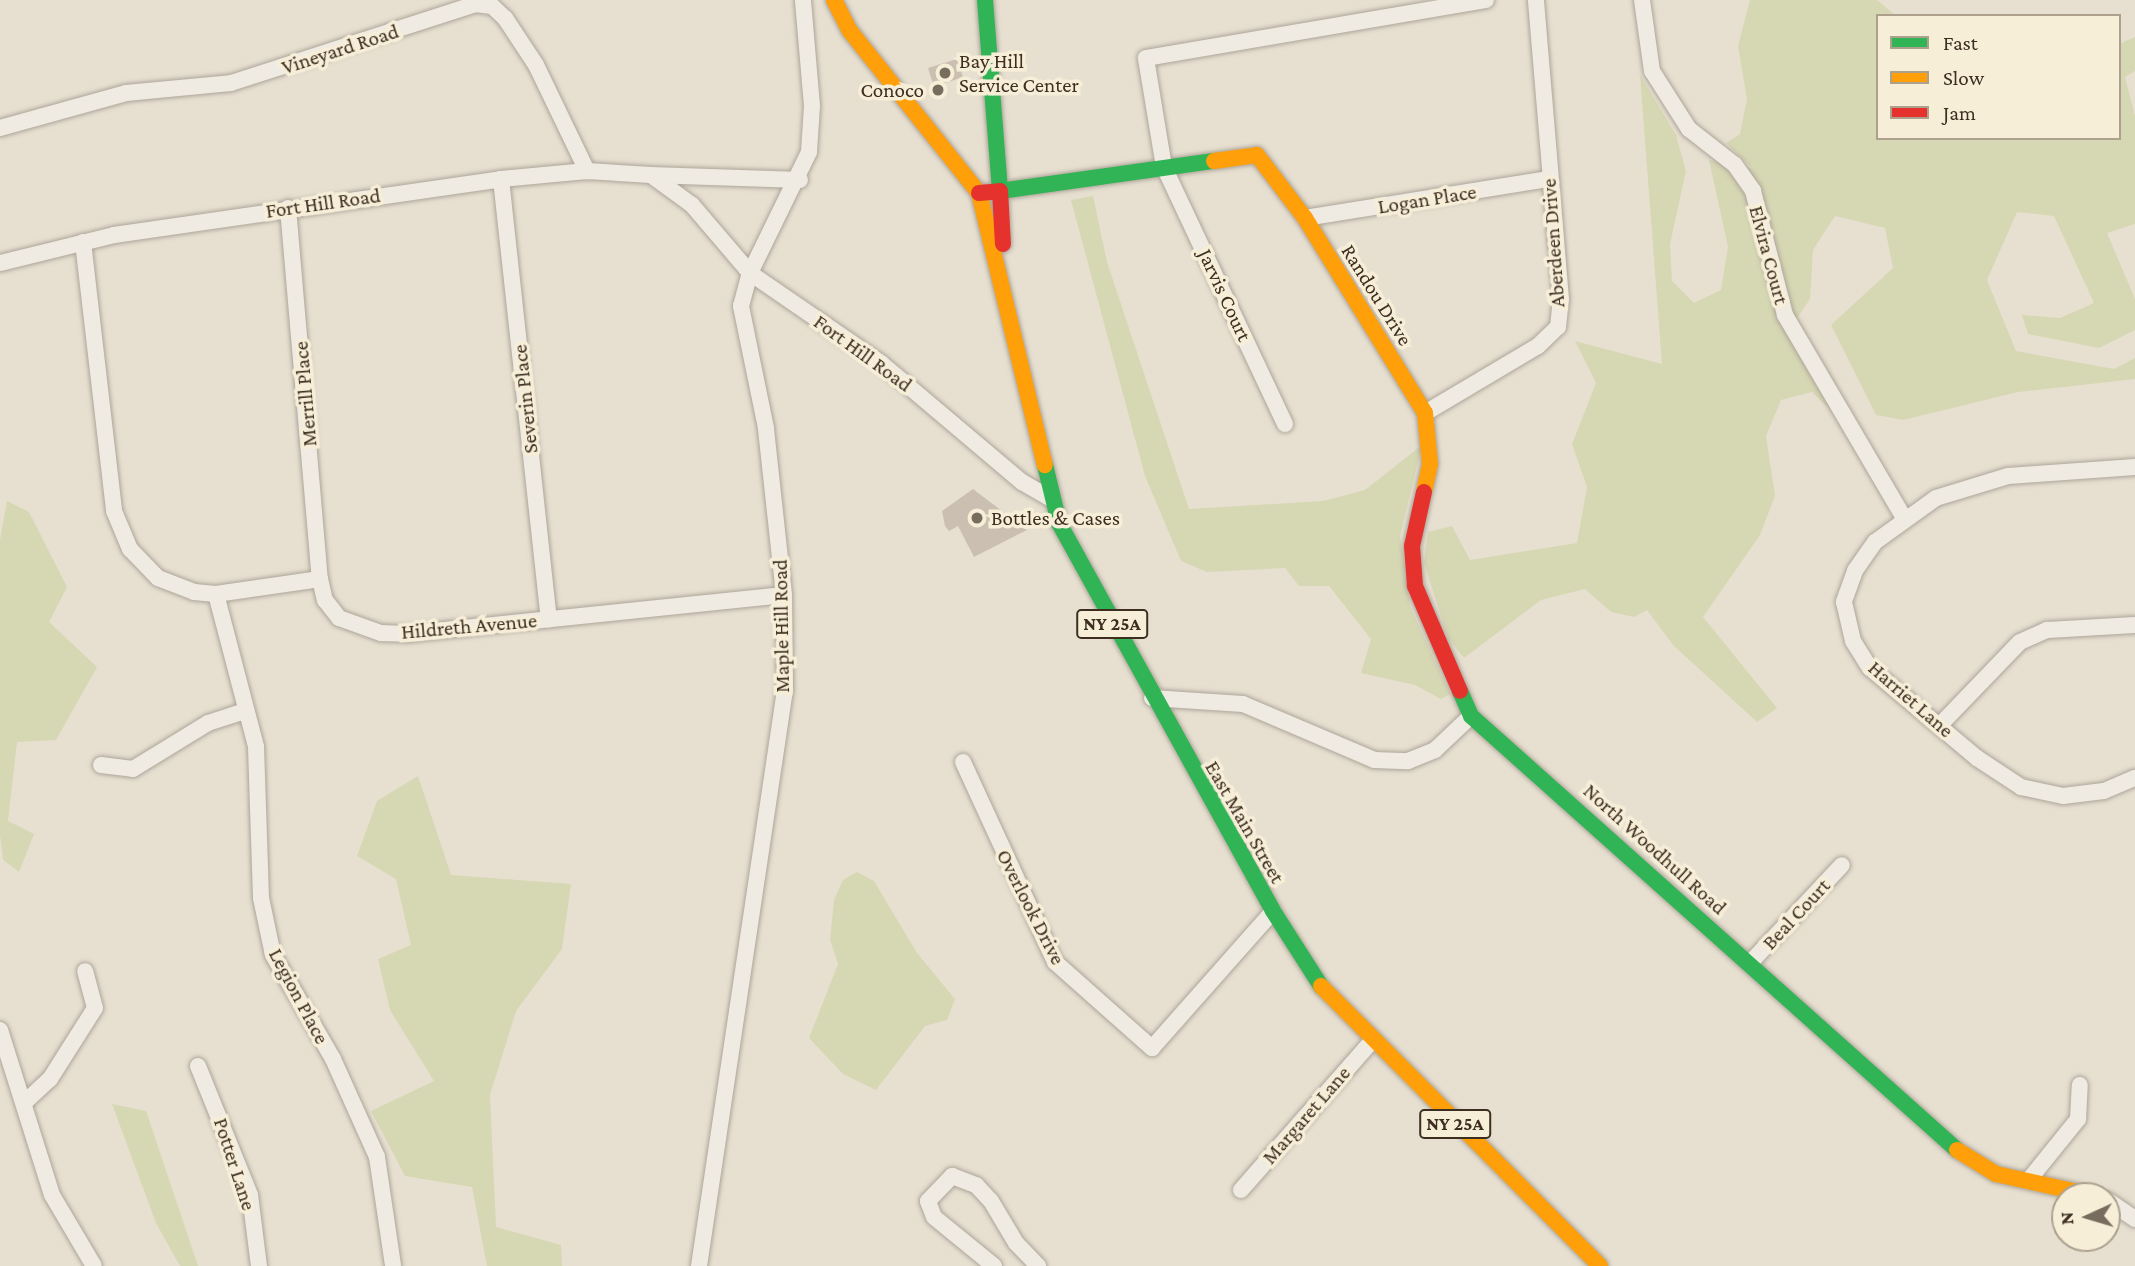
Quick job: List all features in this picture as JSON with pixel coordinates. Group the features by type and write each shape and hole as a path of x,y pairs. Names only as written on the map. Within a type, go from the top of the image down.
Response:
{"main road":[{"name":"East Main Street","path":"834,0 850,31 979,193 1050,498 1069,545 1273,911 1321,986 1372,1041 1600,1266"},
{"name":"East Main Street","path":"985,0 1007,306"},
{"name":"Randou Drive","path":"1000,191 1257,155 1305,218 1425,412 1430,464 1412,547 1415,586 1471,716"},
{"path":"979,193 1000,191"},
{"name":"North Woodhull Road","path":"1471,716 1964,1156 1996,1174 2051,1186"}],"street":[{"name":"Maple Hill Road","path":"699,1266 785,690 784,594 766,428 743,318 750,273 800,180 812,128 803,0"},
{"path":"1164,167 1146,58 1486,0"},
{"name":"Aberdeen Drive","path":"1425,412 1538,346 1558,327 1561,299 1536,0"},
{"name":"Elvira Court","path":"1642,0 1651,71 1689,129 1735,165 1753,191 1785,315 1904,518"},
{"name":"Vineyard Road","path":"0,128 126,93 231,83 475,4 492,6 505,18 536,65 587,171"},
{"name":"Jarvis Court","path":"1164,167 1285,424"},
{"name":"Fort Hill Road","path":"0,263 82,242 288,208 501,179 587,171 800,180"},
{"name":"Fort Hill Road","path":"651,175 692,205 750,273 881,363 1022,482 1050,498"},
{"name":"Severin Place","path":"501,179 549,619"},
{"name":"Logan Place","path":"1305,218 1549,180"},
{"name":"Merrill Place","path":"288,208 320,579"},
{"path":"82,242 120,531 158,578 216,594 320,579"},
{"name":"Harriet Lane","path":"2135,467 2008,476 1965,485 1904,518 1875,542 1855,571 1844,602 1853,641 1870,668 1977,758 2021,787 2063,796 2104,791 2135,778"},
{"name":"Hildreth Avenue","path":"320,579 325,600 339,618 381,633 549,619 784,594"},
{"name":"Legion Place","path":"216,594 246,711 260,796 261,898 273,955 333,1059 377,1157 393,1266"},
{"path":"1940,725 2020,642 2047,630 2135,625"},
{"path":"1152,698 1243,704 1374,760 1408,761 1435,750 1471,716"},
{"path":"101,765 133,769 208,723 246,711"},
{"name":"Overlook Drive","path":"963,762 1055,962 1152,1048 1273,911"},
{"name":"Beal Court","path":"1750,963 1842,865"},
{"path":"24,1103 50,1079 95,1008 85,971"},
{"path":"0,1030 52,1195 94,1266"},
{"name":"Margaret Lane","path":"1241,1190 1372,1041"},
{"name":"Potter Lane","path":"198,1066 250,1195 259,1266"},
{"path":"2028,1181 2078,1119 2080,1085"},
{"path":"994,1266 934,1217 928,1200 952,1176 984,1193 1038,1266"}],"green space":[{"path":"1750,0 1877,0 1894,14 1876,14 1876,140 2121,140 2121,43 2135,37 2135,71 2125,77 2135,116 2135,224 2107,233 2135,299 2135,330 2099,348 2028,334 2022,315 2060,318 2094,303 2054,216 2017,212 1987,280 2016,351 2114,369 2135,358 2135,379 2018,392 1903,420 1876,415 1831,325 1893,268 1885,228 1835,216 1813,250 1810,299 1797,318 1866,445 1812,392 1781,400 1766,436 1775,496 1760,535 1703,617 1777,708 1757,722 1673,645 1647,610 1634,617 1611,612 1585,589 1541,600 1464,658 1448,638 1424,563 1428,532 1452,526 1470,560 1577,543 1587,487 1572,444 1596,383 1575,341 1662,364 1640,75 1676,135 1686,171 1670,244 1672,281 1694,303 1721,290 1728,247 1709,160 1752,168 1726,143 1740,134 1747,99 1738,46"},
{"path":"1093,196 1107,262 1189,509 1323,501 1365,490 1422,445 1400,536 1410,606 1450,694 1441,699 1415,685 1361,673 1371,639 1329,586 1299,586 1285,568 1207,572 1181,561 1145,476 1071,200"},
{"path":"7,501 29,512 67,587 49,622 97,667 56,740 17,742 8,821 34,834 19,872 3,860 0,835 0,540"},
{"path":"418,776 451,875 571,884 562,949 516,1011 490,1095 496,1227 561,1245 562,1266 487,1266 472,1187 405,1176 371,1111 434,1081 390,1010 378,959 411,945 396,879 357,856 377,801"},
{"path":"857,872 874,881 917,953 955,999 947,1020 925,1026 876,1090 843,1074 809,1038 838,964 830,940 834,900 843,880"},
{"path":"112,1104 146,1111 198,1266 180,1266 156,1223"}],"building":[{"name":"Bay Hill Service Center","path":"957,59 963,77 934,87 928,68"},
{"name":"Bottles & Cases","path":"973,489 1027,530 974,557 958,526 949,531 945,526 942,511"}],"traffic: fast":[{"path":"985,0 1000,191 1214,161"},
{"path":"1045,465 1059,523 1273,911 1321,986"},
{"path":"1460,691 1471,716 1957,1150"}],"traffic: slow":[{"path":"834,0 850,31 979,193 1045,465"},
{"path":"1214,161 1257,155 1305,218 1425,413 1430,464 1424,492"},
{"path":"1321,986 1600,1266"},
{"path":"1957,1150 1996,1174 2051,1186"}],"traffic: jam":[{"path":"979,193 1000,191 1003,244"},
{"path":"1424,492 1412,546 1415,586 1460,691"}],"place":[{"name":"Bay Hill Service Center","path":"945,73"},
{"name":"Conoco","path":"938,90"},
{"name":"Bottles & Cases","path":"977,518"}]}
